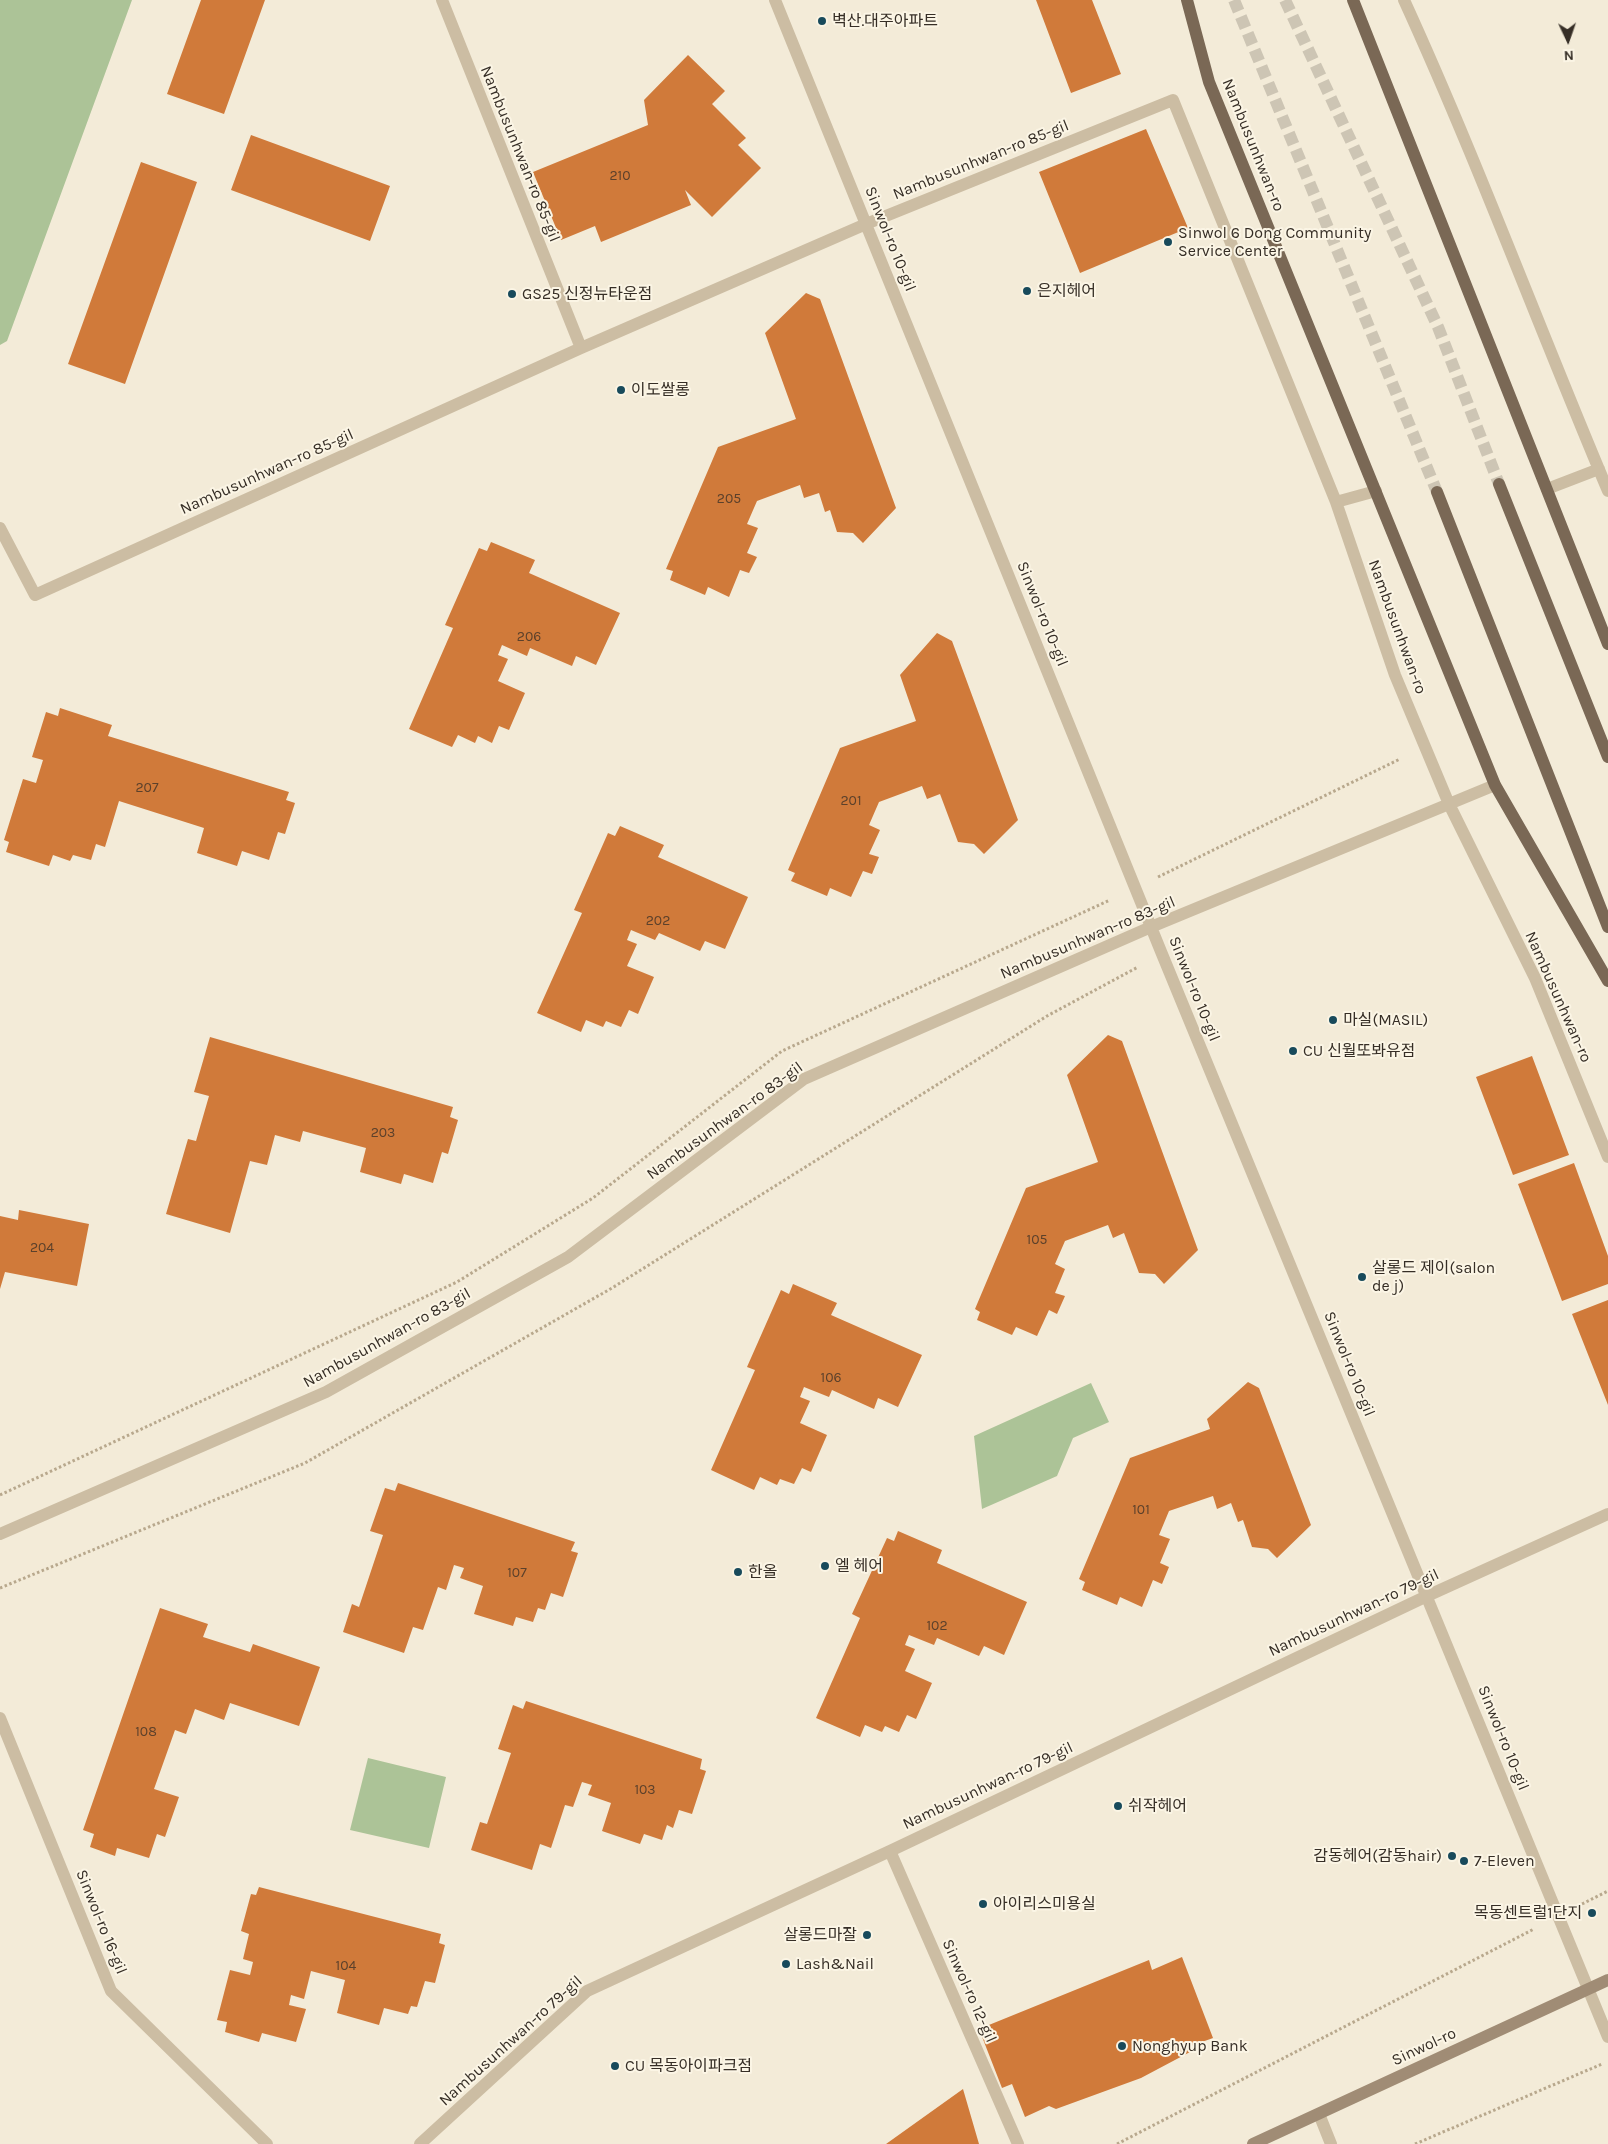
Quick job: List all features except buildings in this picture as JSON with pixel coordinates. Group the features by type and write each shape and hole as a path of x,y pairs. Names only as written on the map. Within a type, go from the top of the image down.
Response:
{"main road":[{"name":"Nambusunhwan-ro","path":"1186,0 1210,82 1495,785 1608,980"},
{"path":"1353,0 1608,644"},
{"path":"1500,484 1608,757"},
{"path":"1437,492 1608,927"},
{"name":"Sinwol-ro","path":"1254,2144 1608,1980"}],"street":[{"name":"Nambusunhwan-ro 85-gil","path":"442,0 581,348"},
{"name":"Sinwol-ro 10-gil","path":"775,0 1162,954 1608,2037"},
{"path":"1404,0 1502,229 1608,491"},
{"name":"Nambusunhwan-ro 85-gil","path":"0,528 34,595 581,348 866,224 1173,100"},
{"name":"Nambusunhwan-ro","path":"1173,100 1336,502 1395,675 1449,804 1535,978 1608,1157"},
{"path":"1547,489 1599,469"},
{"path":"1336,502 1376,491"},
{"name":"Nambusunhwan-ro 83-gil","path":"0,1534 326,1392 568,1257 804,1080 1151,927 1495,785"},
{"name":"Nambusunhwan-ro 79-gil","path":"420,2144 587,1990 890,1851 1427,1596 1608,1514"},
{"name":"Sinwol-ro 16-gil","path":"0,1718 111,1991 267,2144"},
{"name":"Sinwol-ro 12-gil","path":"890,1851 1018,2144"},
{"path":"1318,2114 1331,2144"}],"path":[{"path":"0,1588 305,1463 612,1288 1047,1016 1162,954"},
{"path":"1117,2144 1608,1890"},
{"path":"1415,2144 1608,2061"}],"green space":[{"path":"0,0 132,0 7,341 0,345"},
{"path":"1091,1383 1109,1422 1073,1438 1057,1476 982,1509 974,1436"},
{"path":"368,1758 446,1777 429,1848 350,1830"}],"tunnel":[{"path":"1234,0 1437,492"},
{"path":"1285,0 1438,327 1499,484"}],"place":[{"name":"벽산.대주아파트","path":"822,21"},
{"name":"Sinwol 6 Dong Community Service Center","path":"1168,242"},
{"name":"은지헤어","path":"1027,291"},
{"name":"GS25 신정뉴타운점","path":"512,294"},
{"name":"이도쌀롱","path":"621,390"},
{"name":"마실(MASIL)","path":"1333,1020"},
{"name":"CU 신월또봐유점","path":"1293,1051"},
{"name":"살롱드 제이(salon de j)","path":"1362,1277"},
{"name":"엘 헤어","path":"825,1566"},
{"name":"한올","path":"738,1572"},
{"name":"쉬작헤어","path":"1118,1806"},
{"name":"감동헤어(감동hair)","path":"1452,1856"},
{"name":"7-Eleven","path":"1464,1861"},
{"name":"아이리스미용실","path":"983,1904"},
{"name":"목동센트럴1단지","path":"1592,1913"},
{"name":"살롱드마잘","path":"867,1935"},
{"name":"Lash&Nail","path":"786,1964"},
{"name":"Nonghyup Bank","path":"1122,2046"},
{"name":"CU 목동아이파크점","path":"615,2066"}]}
